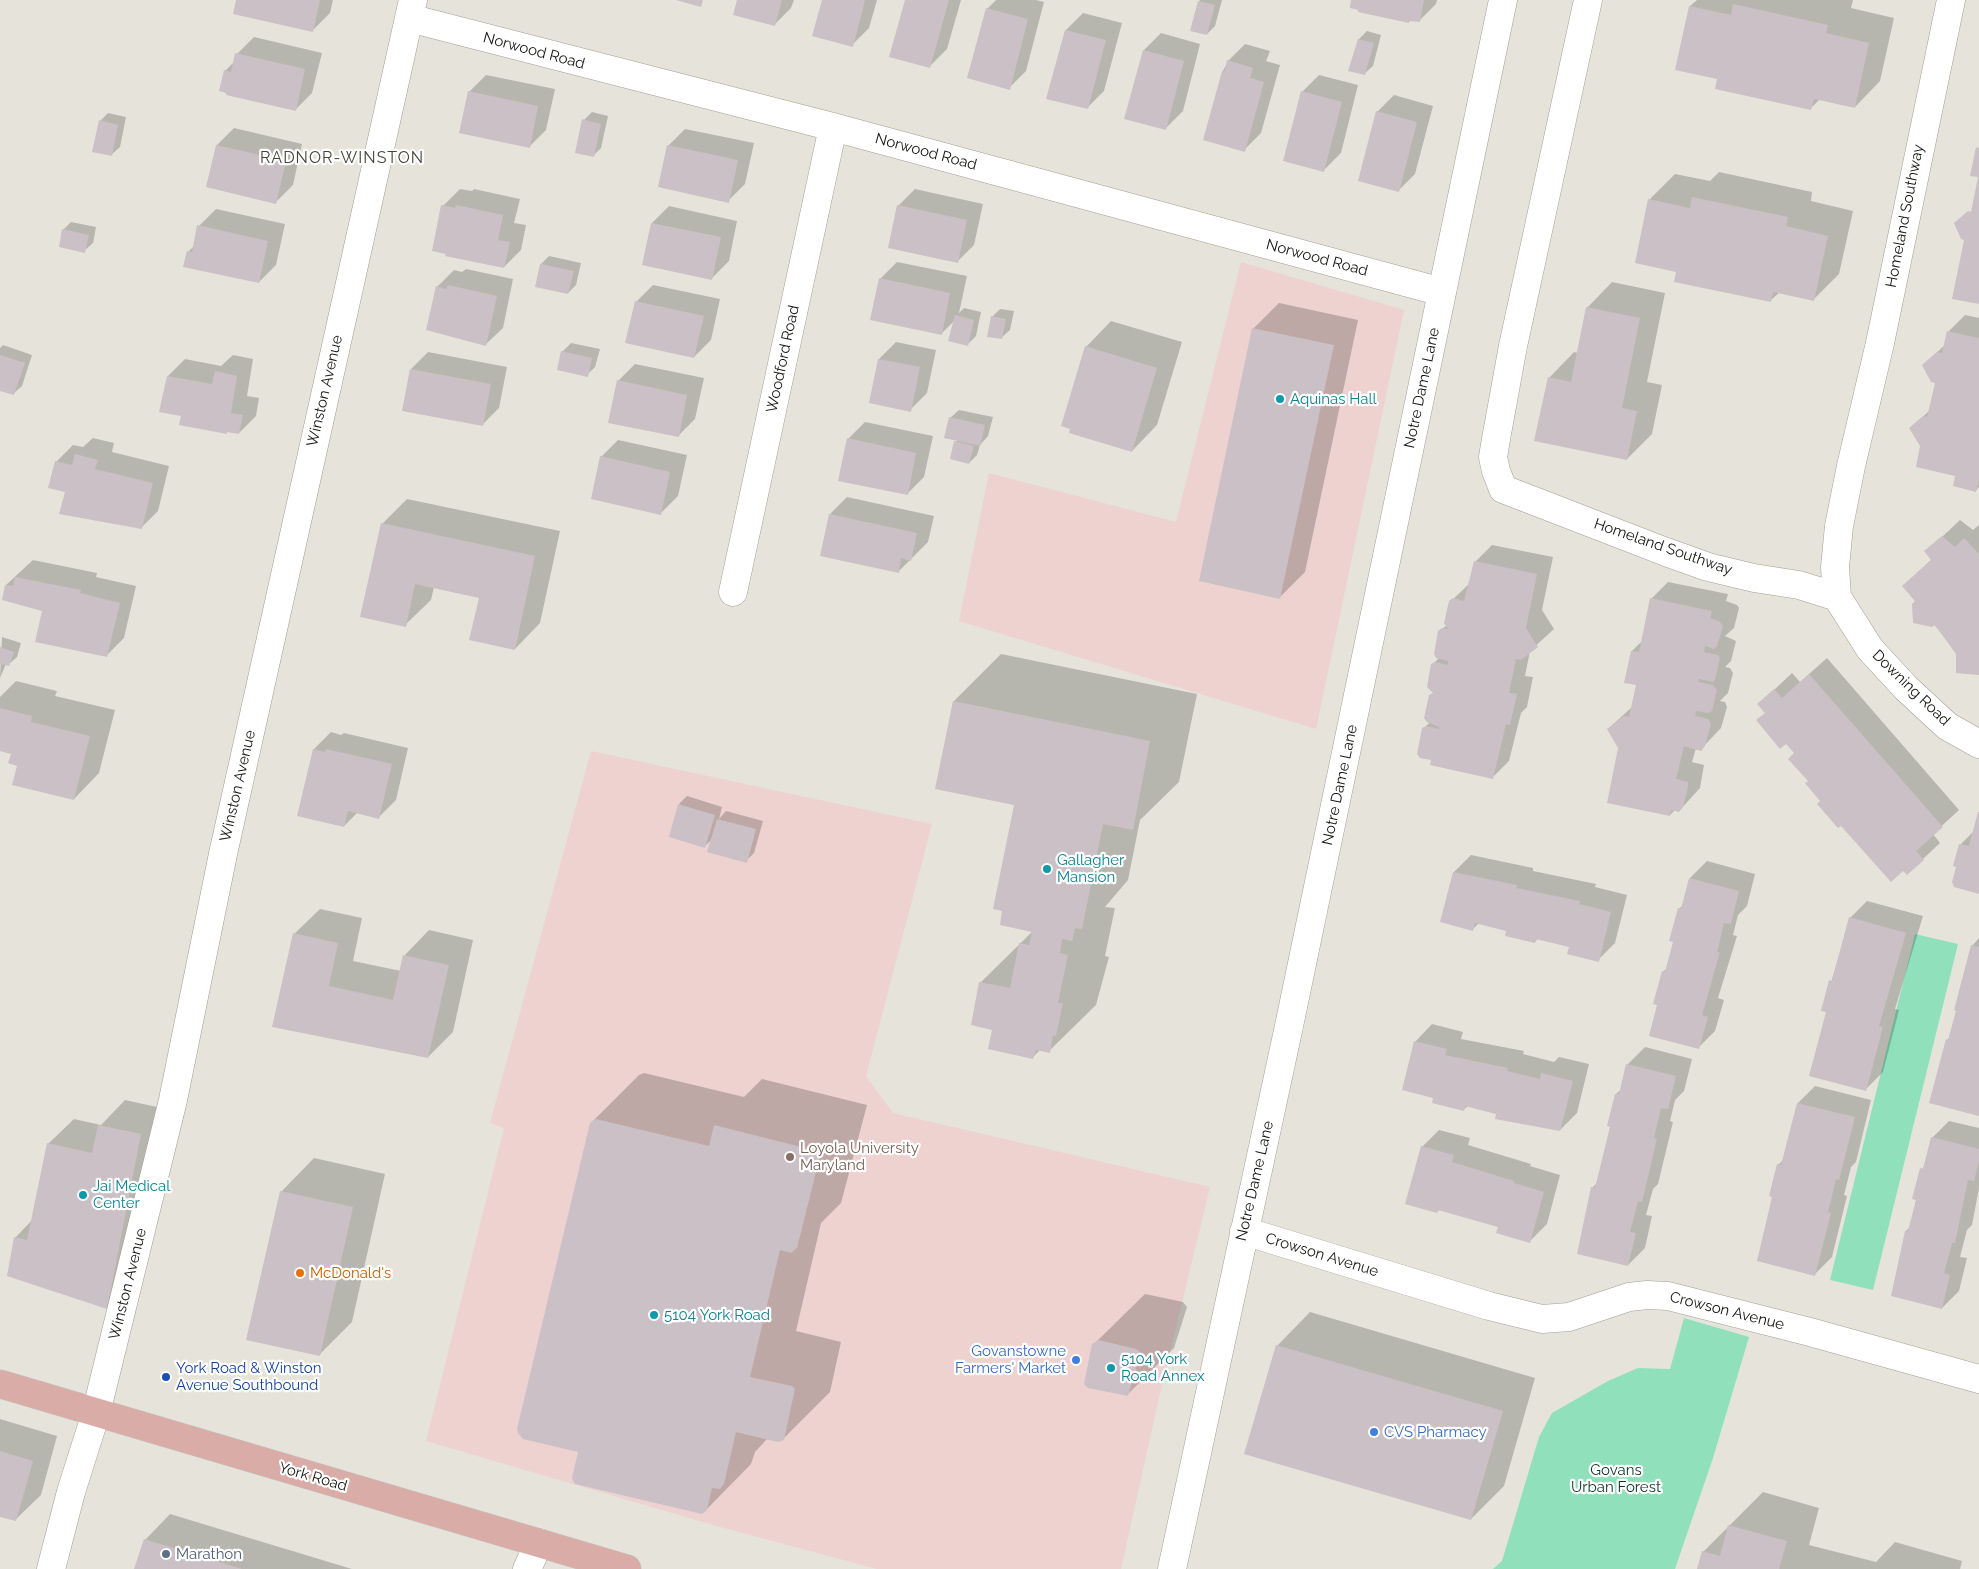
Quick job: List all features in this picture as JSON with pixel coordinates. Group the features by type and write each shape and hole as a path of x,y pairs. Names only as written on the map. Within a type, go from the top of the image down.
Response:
{"main road":[{"name":"York Road","path":"0,1384 626,1569"}],"street":[{"name":"Notre Dame Lane","path":"1172,1569 1290,1026 1503,0"},
{"name":"Homeland Southway","path":"1588,0 1513,346 1496,439 1494,458 1496,471 1503,489 1708,567 1799,585 1837,597 1835,567 1839,526 1880,343 1951,0"},
{"name":"Norwood Road","path":"411,9 833,127 1442,292"},
{"name":"Winston Avenue","path":"51,1569 71,1492 96,1413 180,1068 223,854 411,9"},
{"name":"Woodford Road","path":"733,592 833,127"},
{"name":"Downing Road","path":"1837,597 1870,649 1906,688 1947,726 1979,744"},
{"name":"Crowson Avenue","path":"1244,1231 1489,1306 1542,1319 1569,1317 1629,1297 1647,1295 1668,1296 1794,1327 1979,1379"},
{"path":"527,1569 538,1543"}],"shaded area":[{"path":"1241,262 1404,310 1316,729 959,621 989,473 1176,522"},
{"name":"Loyola University Maryland","path":"591,751 932,824 866,1076 893,1113 1210,1187 1158,1402 1121,1569 877,1569 713,1525 426,1441 504,1128 490,1123"}],"green space":[{"path":"1915,934 1958,944 1873,1290 1830,1280"},
{"name":"Govans Urban Forest","path":"1684,1318 1749,1337 1713,1458 1675,1569 1493,1569 1502,1561 1539,1437 1552,1413 1608,1381 1638,1368 1670,1369"}],"building":[{"path":"236,0 320,0 313,32 233,14"},
{"path":"676,0 703,0 701,7"},
{"path":"737,0 782,0 775,26 733,15"},
{"path":"822,0 865,0 853,47 812,36"},
{"path":"905,0 949,0 930,68 889,57"},
{"path":"1351,0 1424,0 1420,22 1409,21 1409,23 1358,12 1358,10 1350,8"},
{"path":"1198,1 1215,5 1207,35 1190,31"},
{"path":"1733,4 1828,25 1826,33 1869,43 1855,108 1814,99 1811,110 1715,89 1717,79 1675,70 1689,6 1731,15"},
{"path":"986,8 1028,19 1010,90 967,78"},
{"path":"1065,30 1106,40 1088,109 1046,99"},
{"path":"1358,39 1374,43 1365,75 1348,71"},
{"path":"1143,50 1184,61 1166,130 1124,119"},
{"path":"235,53 305,69 296,111 226,95 226,93 219,91 224,70 231,72"},
{"path":"1227,60 1253,68 1250,78 1264,82 1245,152 1203,140 1222,71 1225,71"},
{"path":"468,91 538,106 530,148 459,133"},
{"path":"1301,91 1342,102 1324,172 1283,161"},
{"path":"1376,111 1417,122 1399,192 1358,181"},
{"path":"582,119 601,124 594,157 575,153"},
{"path":"99,120 118,125 112,156 92,152"},
{"path":"216,145 286,161 276,204 206,187"},
{"path":"667,145 738,160 729,203 658,187"},
{"path":"1976,147 1979,148 1979,304 1952,299 1964,240 1961,239 1954,223 1968,211 1971,212 1978,177 1970,176"},
{"path":"1692,197 1788,217 1786,226 1828,236 1814,301 1773,292 1771,302 1674,282 1676,272 1635,263 1648,199 1690,208"},
{"path":"441,205 455,208 456,205 503,215 498,240 510,242 504,268 445,256 446,254 432,251"},
{"path":"897,205 967,220 958,263 888,248"},
{"path":"651,223 721,237 712,280 642,265"},
{"path":"197,225 268,241 259,283 183,267 187,251 192,252"},
{"path":"62,229 89,235 85,253 59,247"},
{"path":"540,264 574,271 568,294 535,287"},
{"path":"879,278 950,293 942,335 870,320"},
{"path":"448,285 497,296 486,346 426,330 436,286 446,289"},
{"path":"635,301 704,316 694,358 625,343"},
{"path":"1586,307 1640,318 1622,408 1637,411 1627,460 1534,441 1548,377 1571,382"},
{"path":"955,315 974,320 968,346 948,341"},
{"path":"991,316 1006,319 1002,339 987,337"},
{"path":"1252,328 1334,345 1280,599 1199,581"},
{"path":"1947,331 1979,338 1979,479 1976,492 1953,486 1955,476 1916,467 1920,446 1909,428 1923,416 1927,417 1935,383 1931,382 1922,365 1937,352 1942,353"},
{"path":"1085,346 1157,368 1132,452 1069,433 1070,429 1061,426"},
{"path":"561,351 592,358 588,377 557,370"},
{"path":"0,355 25,363 14,395 0,391"},
{"path":"878,359 920,367 911,412 869,403"},
{"path":"410,369 491,384 483,426 402,411"},
{"path":"215,371 237,376 231,413 243,415 239,434 227,432 227,434 179,425 181,416 159,412 167,376 212,384"},
{"path":"617,380 687,395 679,437 608,423"},
{"path":"949,417 985,425 980,446 944,438"},
{"path":"847,438 916,453 908,495 838,481"},
{"path":"954,441 974,446 969,464 950,459"},
{"path":"75,454 98,460 95,469 153,483 142,529 59,514 65,492 48,488 55,461 72,465"},
{"path":"600,456 670,472 661,515 591,499"},
{"path":"829,514 917,533 911,561 901,558 899,573 820,556"},
{"path":"381,523 535,556 515,650 469,640 479,598 415,584 406,627 360,617"},
{"path":"1942,536 1955,547 1964,538 1979,554 1979,675 1956,673 1956,654 1935,625 1932,627 1913,623 1912,604 1915,601 1902,586 1931,560 1924,551"},
{"path":"1474,561 1537,574 1526,628 1538,647 1521,660 1516,659 1509,693 1517,694 1510,725 1506,724 1493,779 1430,765 1431,760 1420,758 1417,754 1422,728 1426,726 1439,729 1439,727 1427,722 1424,718 1429,695 1433,693 1427,687 1431,664 1435,662 1448,665 1448,661 1436,658 1434,654 1438,631 1442,628 1448,629 1444,623 1449,601 1453,598 1464,601"},
{"path":"15,577 81,590 80,593 120,603 107,657 35,642 42,611 2,600 5,585 13,586"},
{"path":"1650,598 1712,611 1710,618 1720,622 1723,626 1717,646 1714,649 1705,646 1704,652 1718,655 1720,658 1715,679 1713,682 1699,679 1698,682 1713,685 1717,690 1712,711 1708,713 1696,711 1695,716 1708,719 1711,724 1705,746 1701,751 1684,746 1676,779 1688,782 1688,787 1683,807 1679,812 1671,810 1670,816 1607,803 1618,748 1607,729 1624,716 1629,717 1636,685 1624,683 1631,651 1639,652"},
{"path":"0,647 14,652 9,666 0,664"},
{"path":"1809,674 1943,827 1916,851 1924,860 1907,875 1903,871 1891,882 1841,826 1838,828 1817,804 1820,801 1805,783 1808,781 1788,759 1794,753 1786,744 1780,749 1756,720 1765,713 1757,704 1774,689 1782,698"},
{"name":"Gallagher Mansion","path":"953,701 1150,741 1133,830 1103,824 1082,929 1075,928 1072,941 1062,939 1060,953 1068,955 1058,1003 1063,1003 1056,1036 1053,1035 1050,1053 1036,1050 1033,1059 988,1049 992,1030 971,1025 979,982 1010,988 1019,943 1029,945 1032,932 1000,925 1002,911 993,909 1014,805 935,789"},
{"path":"0,708 32,716 31,722 90,736 74,800 12,785 17,766 8,763 11,754 0,751"},
{"path":"313,749 325,752 326,749 392,764 379,819 348,811 344,827 297,816"},
{"path":"678,804 715,815 705,848 669,837"},
{"path":"1978,812 1979,894 1954,887 1952,882 1956,867 1953,866 1959,844 1969,846"},
{"path":"717,819 756,829 747,863 707,852"},
{"path":"1453,872 1517,885 1516,888 1580,901 1579,904 1611,912 1599,962 1567,954 1569,947 1536,939 1535,943 1505,936 1506,931 1475,923 1473,931 1440,922"},
{"path":"1689,878 1739,891 1731,924 1724,923 1717,952 1720,952 1702,1015 1708,1017 1699,1049 1649,1036 1657,1005 1653,1004 1662,971 1665,972 1673,942 1669,941 1678,908 1681,909"},
{"path":"1849,917 1906,933 1879,1026 1883,1027 1866,1091 1809,1076 1826,1012 1821,1011 1829,980 1832,981"},
{"path":"293,933 338,943 329,986 393,1000 403,955 449,965 428,1058 272,1027"},
{"path":"1971,945 1979,947 1979,1116 1929,1103 1946,1039 1948,1040 1956,1011 1954,1010"},
{"path":"1414,1041 1447,1049 1445,1055 1508,1068 1507,1071 1540,1079 1541,1073 1573,1081 1560,1131 1495,1119 1496,1114 1465,1106 1464,1111 1432,1103 1433,1098 1402,1090"},
{"path":"1626,1064 1676,1076 1668,1109 1661,1108 1654,1138 1657,1139 1642,1202 1638,1201 1630,1232 1636,1233 1628,1266 1577,1254 1591,1187 1595,1188 1610,1127 1607,1126 1615,1094 1619,1094"},
{"path":"1797,1103 1855,1117 1839,1180 1836,1179 1828,1212 1831,1213 1815,1276 1757,1261 1772,1197 1769,1196 1777,1164 1781,1165"},
{"name":"5104 York Road","path":"596,1119 709,1146 714,1125 821,1152 797,1248 791,1253 780,1250 750,1377 792,1386 795,1389 784,1440 778,1442 736,1432 724,1484 720,1489 712,1488 707,1510 702,1514 575,1484 572,1478 578,1452 523,1439 518,1433 517,1429 590,1123"},
{"name":"Jai Medical Center","path":"98,1125 141,1134 107,1309 7,1276 14,1237 27,1240 47,1143 92,1153"},
{"path":"1931,1137 1979,1149 1979,1161 1974,1181 1968,1180 1955,1243 1952,1243 1944,1273 1950,1275 1942,1309 1891,1296 1905,1231 1908,1231 1916,1200 1912,1199 1920,1168 1923,1169"},
{"path":"1421,1146 1454,1155 1452,1162 1544,1192 1530,1243 1496,1233 1498,1227 1438,1210 1437,1213 1405,1204"},
{"name":"McDonald's","path":"280,1191 353,1207 320,1356 246,1340"},
{"name":"5104 York Road Annex","path":"1099,1340 1139,1351 1140,1355 1128,1396 1088,1388 1084,1384 1092,1344"},
{"name":"CVS Pharmacy","path":"1276,1345 1503,1411 1471,1520 1244,1454"},
{"path":"0,1451 33,1461 16,1521 0,1517"},
{"path":"1728,1525 1787,1541 1779,1569 1697,1569 1702,1551 1720,1556"},
{"name":"Marathon","path":"144,1539 242,1569 134,1569"}],"place":[{"name":"Aquinas Hall","path":"1280,399"},
{"name":"Gallagher Mansion","path":"1047,869"},
{"name":"Loyola University Maryland","path":"790,1157"},
{"name":"Jai Medical Center","path":"83,1195"},
{"name":"McDonald's","path":"300,1273"},
{"name":"5104 York Road","path":"654,1315"},
{"name":"Govanstowne Farmers' Market","path":"1076,1360"},
{"name":"5104 York Road Annex","path":"1111,1368"},
{"name":"York Road & Winston Avenue Southbound","path":"166,1377"},
{"name":"CVS Pharmacy","path":"1374,1432"},
{"name":"Marathon","path":"166,1554"}],"district":[{"name":"RADNOR-WINSTON","path":"342,158"}]}
